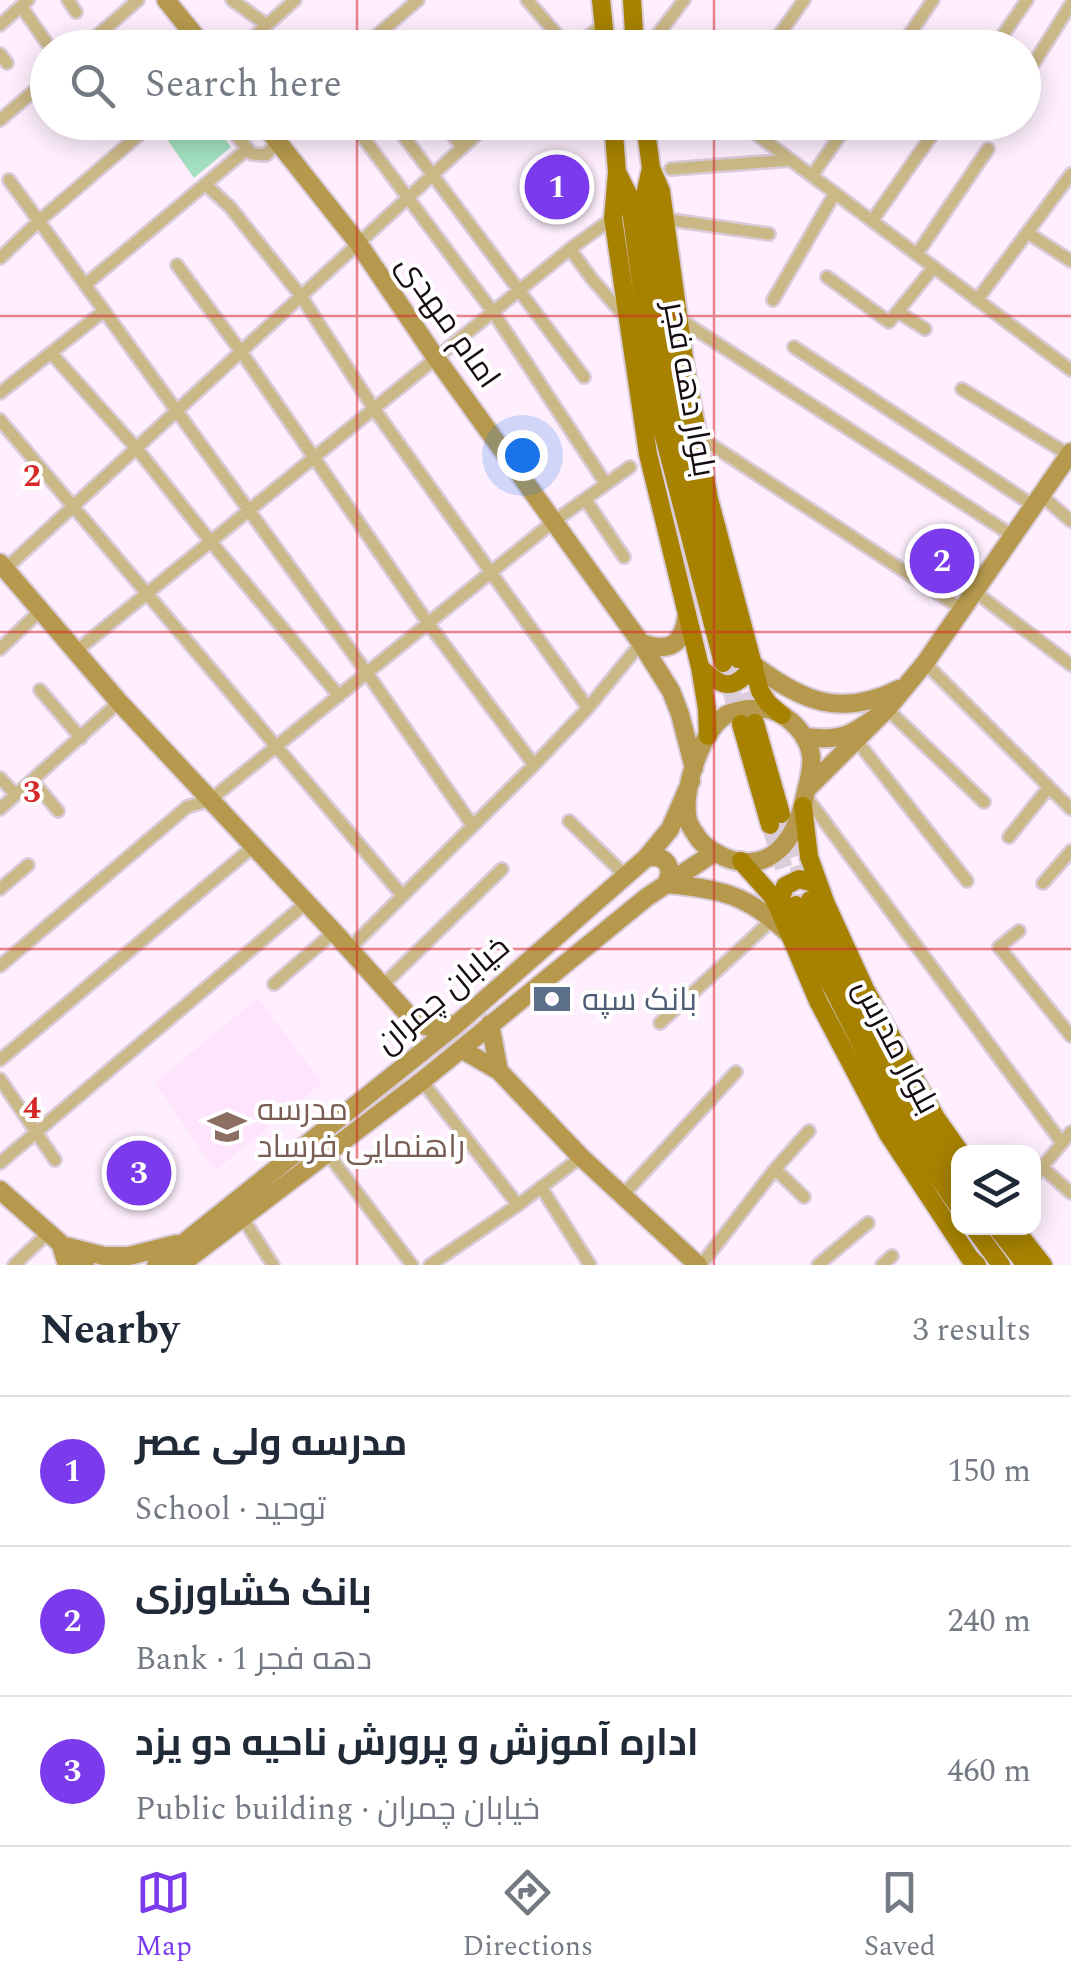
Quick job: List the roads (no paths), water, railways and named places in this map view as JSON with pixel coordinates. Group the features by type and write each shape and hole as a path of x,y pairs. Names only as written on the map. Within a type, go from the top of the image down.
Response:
{"main road":[{"path":"166,0 190,30"},
{"path":"601,0 604,30"},
{"path":"632,0 638,30"},
{"name":"امام مهدی","path":"278,140 358,243 641,643 680,714 692,774"},
{"name":"بلوار دهه فجر","path":"614,140 617,172 628,196 660,421 738,663"},
{"name":"بلوار دهه فجر","path":"647,140 651,168 645,194 678,426 738,663"},
{"path":"651,168 661,191 696,434 738,663 746,676 736,684 722,684 700,668"},
{"path":"617,172 613,218 648,454 700,668 708,736"},
{"path":"970,1262 888,1134 818,1001 790,936 809,857 805,797 925,662 1070,453"},
{"path":"2,569 119,702 414,1020 424,1028 457,1024"},
{"path":"641,643 657,648 674,644 684,631 686,614"},
{"path":"738,663 799,695 826,702 855,704 885,696 908,684"},
{"path":"738,663 768,703 795,726 804,737 812,758 805,797 798,824 786,844 769,856 741,861 700,844 688,821 688,796 700,748 714,726 727,714 748,708 770,710 782,716"},
{"path":"804,737 829,740 856,732 887,708"},
{"path":"748,724 775,820"},
{"name":"خیابان چمران","path":"156,1265 186,1256 646,858 670,829 692,774"},
{"name":"خیابان چمران","path":"237,1210 328,1154 647,897 715,852"},
{"path":"646,858 664,858 670,866 666,884 795,903"},
{"path":"741,861 772,896 795,903 865,989 936,1118 955,1145"},
{"name":"بلوار مدرس","path":"795,903 929,1139 951,1168"},
{"name":"بلوار مدرس","path":"795,903 836,997 904,1128 951,1196"},
{"path":"404,1065 416,1039 414,1020"},
{"path":"490,1024 499,1071"},
{"path":"461,1049 499,1071 581,1157 700,1265"},
{"path":"0,1190 85,1265"},
{"path":"979,1235 1001,1265"},
{"path":"1002,1235 1026,1265"},
{"path":"1019,1235 1042,1265"},
{"path":"55,1239 104,1256 186,1256"},
{"path":"55,1239 66,1265"}],"street":[{"path":"68,0 76,12"},
{"path":"104,30 138,0"},
{"path":"232,0 267,24"},
{"path":"261,30 295,0"},
{"path":"383,30 418,0"},
{"path":"527,0 554,30"},
{"path":"655,30 684,0"},
{"path":"783,30 804,0"},
{"path":"912,30 932,0"},
{"path":"1006,30 1027,0"},
{"path":"0,24 25,3 40,30"},
{"path":"1041,52 1071,4"},
{"path":"596,30 604,24"},
{"path":"0,120 30,94"},
{"path":"0,258 133,140"},
{"path":"238,140 252,154 266,155 268,140"},
{"path":"365,140 492,312 606,484"},
{"path":"407,140 584,377"},
{"path":"458,140 463,146"},
{"path":"2,569 138,449 470,140"},
{"path":"764,140 1071,370"},
{"path":"812,176 837,140"},
{"path":"872,221 928,140"},
{"path":"917,254 988,149"},
{"path":"86,286 246,150"},
{"path":"671,169 791,160"},
{"path":"977,300 1071,174"},
{"path":"9,180 472,825"},
{"path":"206,185 230,208 302,296 374,408 588,708"},
{"path":"772,300 834,193"},
{"path":"75,652 520,289 613,218"},
{"path":"664,219 769,234"},
{"path":"1028,233 1071,261"},
{"path":"570,249 627,320"},
{"path":"177,265 428,623 534,765"},
{"path":"827,276 889,322 934,267"},
{"path":"0,393 104,312"},
{"path":"898,312 925,329"},
{"path":"678,318 1013,536"},
{"path":"794,346 1071,521"},
{"path":"51,353 138,449 339,696"},
{"path":"962,389 1070,453"},
{"path":"0,420 402,895"},
{"path":"696,434 962,610"},
{"path":"0,966 187,808 210,800 490,572 630,467"},
{"path":"584,499 624,557"},
{"path":"974,590 1071,665"},
{"path":"0,649 40,612"},
{"path":"350,948 534,765 588,708 641,643"},
{"path":"925,662 1071,810"},
{"path":"40,690 80,738"},
{"path":"0,809 119,702"},
{"path":"887,708 984,802"},
{"path":"856,741 967,881"},
{"path":"0,778 16,795"},
{"path":"33,781 58,811"},
{"path":"1009,837 1050,787"},
{"path":"805,797 1067,1138 1041,1168"},
{"path":"568,821 626,876"},
{"path":"0,1060 254,846"},
{"path":"1043,883 1071,851"},
{"path":"0,888 28,865"},
{"path":"383,986 502,870"},
{"path":"0,1163 306,902"},
{"path":"660,1022 795,903"},
{"path":"1019,931 999,946 1071,1036"},
{"path":"274,984 334,932"},
{"path":"623,1195 736,1072"},
{"path":"0,1079 55,1160"},
{"path":"422,1081 518,1205"},
{"path":"700,1265 809,1130"},
{"path":"328,1154 412,1265"},
{"path":"430,1265 581,1157"},
{"path":"775,1169 804,1196"},
{"path":"1041,1174 1071,1192"},
{"path":"541,1187 590,1265"},
{"path":"237,1210 274,1265"},
{"path":"818,1265 868,1223"},
{"path":"14,1265 55,1239"},
{"path":"450,1251 459,1265"}],"tunnel":[{"path":"723,663 741,724"},
{"path":"739,666 755,723"},
{"path":"781,814 810,900"},
{"path":"770,825 796,905"}],"place":[{"name":"مدرسه ولی عصر","path":"557,187"},
{"name":"بانک کشاورزی","path":"942,561"},
{"name":"بانک سپه","path":"552,999"},
{"name":"مدرسه راهنمایی فرساد","path":"227,1127"},
{"name":"اداره آموزش و پرورش ناحیه دو یزد","path":"139,1173"}]}
